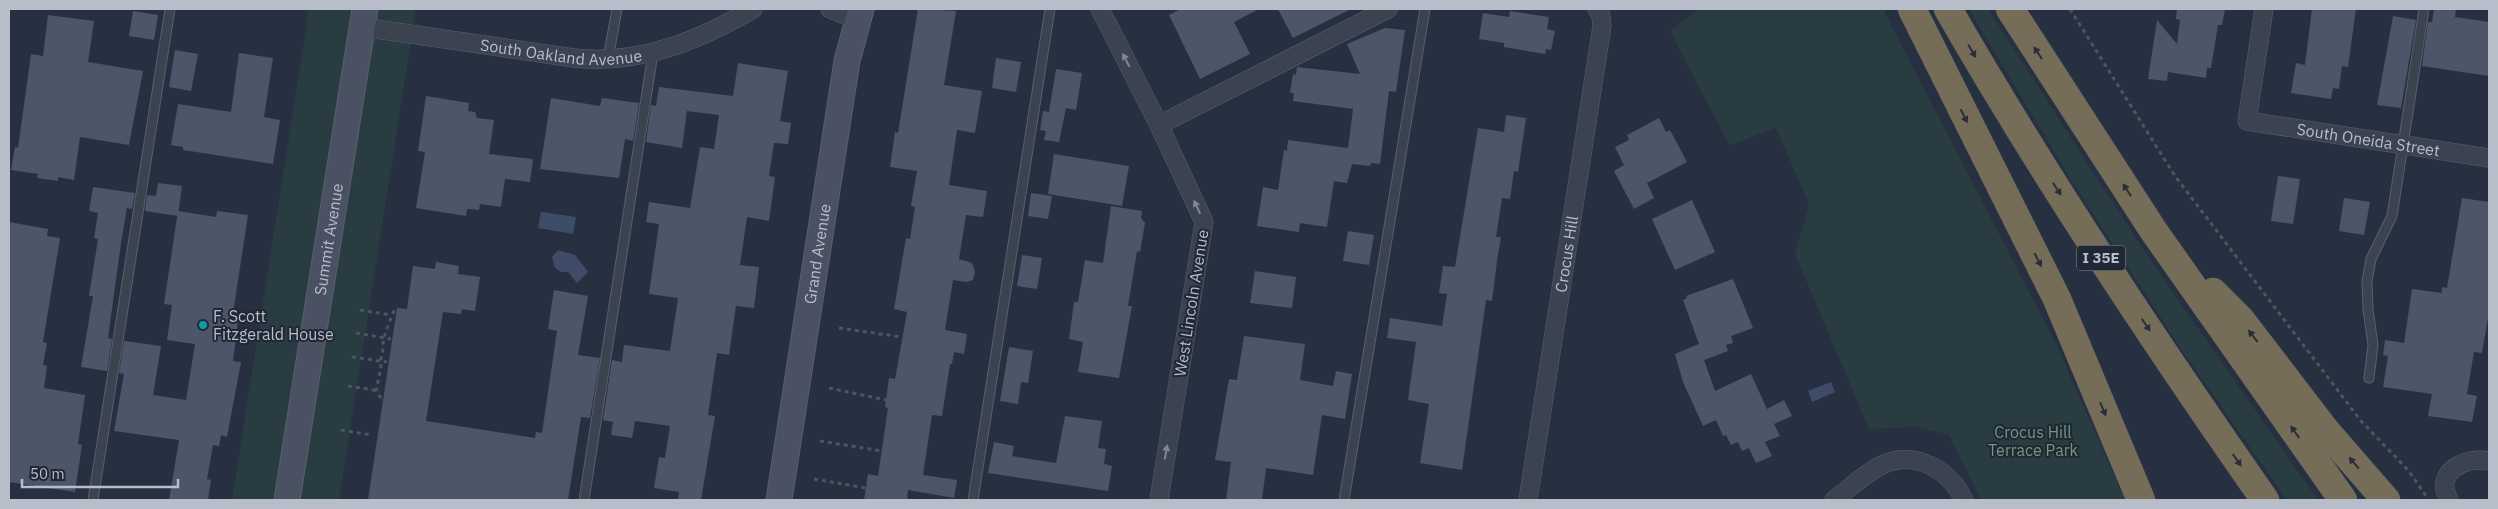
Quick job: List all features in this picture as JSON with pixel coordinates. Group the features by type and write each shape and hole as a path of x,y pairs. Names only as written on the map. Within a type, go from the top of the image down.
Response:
{"highway":[{"path":"1912,9 2057,299 2141,500"},
{"name":"I 35E","path":"1948,9 2036,156 2108,269 2265,500"},
{"path":"2010,9 2153,230 2343,500"},
{"path":"2153,230 2241,320 2326,431 2386,500"}],"main road":[{"name":"Grand Avenue","path":"779,500 847,60 859,14"},
{"name":"Summit Avenue","path":"287,500 363,18"}],"street":[{"name":"South Oakland Avenue","path":"363,18 574,58 608,59 653,53 702,35 753,9"},
{"path":"830,9 859,14"},
{"name":"West Lincoln Avenue","path":"1100,9 1159,124 1204,222 1159,500"},
{"path":"1159,124 1388,9"},
{"name":"Crocus Hill","path":"1528,500 1602,26 1601,16 1597,9"},
{"name":"South Oneida Street","path":"2264,9 2247,121 2489,158"},
{"path":"1834,500 1873,470 1885,464 1908,460 1923,462 1937,468 1949,478 1964,500"},
{"path":"2447,493 2448,473 2454,466 2466,461 2489,461"}],"lane":[{"path":"93,500 170,9"},
{"path":"608,59 617,9"},
{"path":"973,500 1050,9"},
{"path":"1344,500 1425,9"},
{"path":"2369,378 2373,345 2368,310 2367,280 2371,259 2392,216 2424,9"},
{"path":"584,500 653,53"}],"path":[{"path":"2070,9 2175,176 2361,421 2410,471 2430,500"},
{"path":"381,398 378,391 380,361 383,355 384,338 390,327 391,315 396,307"},
{"path":"360,310 391,315"},
{"path":"838,328 902,337"},
{"path":"356,333 390,338"},
{"path":"352,356 387,362"},
{"path":"348,386 378,391"},
{"path":"829,388 886,400"},
{"path":"341,430 371,435"},
{"path":"820,441 882,451"},
{"path":"814,479 866,488"}],"green space":[{"path":"309,9 416,9 339,500 232,500"},
{"name":"Crocus Hill Terrace Park","path":"1698,9 1883,9 2056,344 2125,500 1981,500 1949,435 1917,427 1869,429 1795,254 1809,204 1776,128 1729,145 1670,31"},
{"path":"1969,9 1988,9 2140,245 2318,500 2287,500 2183,352 2070,178"}],"water":[{"path":"541,212 576,217 573,234 538,228"},
{"path":"558,250 575,255 588,272 577,283 568,272 561,272 555,268 552,257"},
{"path":"1831,382 1835,392 1812,402 1808,391"}],"building":[{"path":"918,9 956,11 944,85 982,91 975,133 957,130 949,185 987,191 983,217 966,215 959,259 972,263 975,272 973,280 966,282 953,280 945,330 967,334 964,354 954,352 952,364 950,364 942,416 932,415 923,475 957,480 954,498 908,490 907,500 864,500 868,474 878,476 888,408 885,407 889,378 895,379 907,312 894,309 906,238 910,239 915,207 911,206 917,171 890,167 895,132 898,133"},
{"path":"1181,9 1259,9 1234,22 1250,54 1200,79 1169,15"},
{"path":"1278,9 1351,9 1293,38"},
{"path":"2177,9 2225,9 2222,25 2218,25 2211,68 2207,68 2206,78 2168,72 2167,81 2148,79 2157,20 2177,44 2180,20 2176,19"},
{"path":"2312,9 2356,9 2348,67 2342,66 2339,89 2333,88 2331,99 2291,93 2296,63 2305,65"},
{"path":"2434,9 2456,10 2455,17 2489,22 2489,76 2422,66 2428,22 2432,22"},
{"path":"133,11 158,15 154,40 129,36"},
{"path":"1510,11 1549,17 1547,29 1555,31 1551,50 1546,49 1545,54 1504,47 1504,43 1479,39 1483,13 1509,17"},
{"path":"48,15 94,21 88,62 143,71 129,145 80,137 74,180 58,177 58,181 37,178 38,174 11,170 15,147 18,148 31,54 43,56"},
{"path":"2393,16 2416,20 2401,108 2377,105"},
{"path":"1385,28 1405,30 1396,92 1389,91 1380,164 1371,163 1370,166 1352,164 1347,183 1334,181 1327,227 1300,223 1299,232 1257,226 1263,187 1278,190 1284,150 1287,151 1288,140 1348,148 1353,109 1293,101 1294,93 1290,93 1293,74 1296,75 1297,67 1360,74 1347,44"},
{"path":"175,50 198,54 191,91 169,87"},
{"path":"239,53 273,58 264,117 280,120 273,164 183,150 183,147 171,145 178,104 231,112"},
{"path":"996,58 1021,62 1016,92 992,88"},
{"path":"738,63 788,71 780,121 791,123 788,144 774,143 769,176 775,177 769,221 747,217 740,265 759,267 754,308 736,306 729,355 717,353 708,415 715,416 701,500 678,500 679,492 654,488 659,457 665,458 670,426 635,421 632,438 611,435 613,422 603,420 612,360 622,362 624,345 670,351 678,298 649,294 659,224 646,222 649,202 690,208 700,147 714,149 719,115 687,111 682,148 646,142 651,105 656,106 659,87 733,96"},
{"path":"1056,69 1082,73 1076,110 1066,108 1059,142 1044,140 1046,131 1040,130 1043,111 1049,112"},
{"path":"426,96 469,103 468,111 475,112 477,118 494,120 489,154 533,159 530,182 505,179 501,207 480,204 479,210 467,209 466,216 416,208 425,152 418,151"},
{"path":"551,98 600,106 602,98 639,103 633,141 625,139 619,178 540,169"},
{"path":"1506,115 1526,118 1518,172 1514,171 1510,199 1502,198 1496,237 1501,237 1492,301 1486,300 1462,470 1420,463 1429,404 1408,400 1416,342 1387,338 1390,318 1442,326 1447,294 1439,293 1443,266 1455,267 1478,128 1504,132"},
{"path":"1659,118 1666,132 1670,130 1687,162 1647,183 1654,198 1634,209 1614,171 1624,165 1615,147 1629,140 1627,135"},
{"path":"1054,154 1129,166 1122,206 1048,194"},
{"path":"2278,176 2300,179 2293,224 2271,221"},
{"path":"158,183 182,186 178,216 145,211 147,195 156,196"},
{"path":"93,187 135,193 132,209 127,208 121,243 108,338 112,339 107,371 81,367 93,296 89,296 98,239 94,238 98,213 89,211"},
{"path":"1031,193 1052,196 1048,219 1028,216"},
{"path":"2344,198 2370,202 2364,235 2339,231"},
{"path":"2462,198 2489,202 2489,312 2482,353 2474,352 2467,394 2477,396 2472,422 2428,416 2432,394 2383,387 2388,356 2383,355 2385,340 2404,343 2412,289 2442,293 2442,287 2447,288"},
{"path":"1692,200 1715,252 1675,270 1652,219"},
{"path":"1111,206 1142,211 1141,218 1145,223 1140,252 1137,251 1128,306 1132,306 1119,378 1078,372 1083,342 1069,339 1074,302 1078,302 1085,260 1103,263"},
{"path":"178,211 216,217 217,211 248,215 232,320 238,321 233,361 241,362 227,437 221,435 219,446 213,445 207,479 211,480 208,500 169,500 179,440 114,431 124,374 119,373 124,341 161,346 153,395 186,400 195,344 167,340 172,305 164,304"},
{"path":"9,222 48,229 47,236 60,238 43,342 47,343 43,365 47,366 44,388 85,395 78,444 82,445 75,492 9,482"},
{"path":"1348,231 1374,235 1369,265 1343,261"},
{"path":"1022,255 1042,258 1037,289 1017,286"},
{"path":"436,262 459,266 458,274 480,277 475,311 462,309 461,314 443,312 426,421 535,438 536,432 542,433 557,331 548,329 554,290 588,296 578,355 600,358 590,418 581,417 568,500 368,500 397,308 407,309 413,266 435,269"},
{"path":"1255,271 1296,277 1292,308 1250,303"},
{"path":"1733,279 1753,328 1731,336 1733,343 1726,345 1728,351 1704,360 1715,391 1751,374 1767,409 1784,400 1792,416 1774,424 1780,436 1765,442 1772,456 1756,463 1749,448 1742,451 1738,442 1731,445 1726,435 1723,436 1716,420 1703,426 1683,382 1675,354 1699,344 1683,300 1687,298 1686,296"},
{"path":"1244,336 1305,344 1300,380 1333,386 1336,371 1352,374 1345,419 1322,415 1313,475 1266,468 1262,500 1226,500 1231,462 1215,460 1229,379 1237,380"},
{"path":"1009,347 1033,351 1028,383 1021,382 1018,404 1000,401"},
{"path":"1065,416 1102,421 1098,448 1106,449 1104,464 1112,466 1108,491 988,473 994,442 1014,446 1012,456 1056,463"}],"place":[{"name":"F. Scott Fitzgerald House","path":"203,325"}]}
